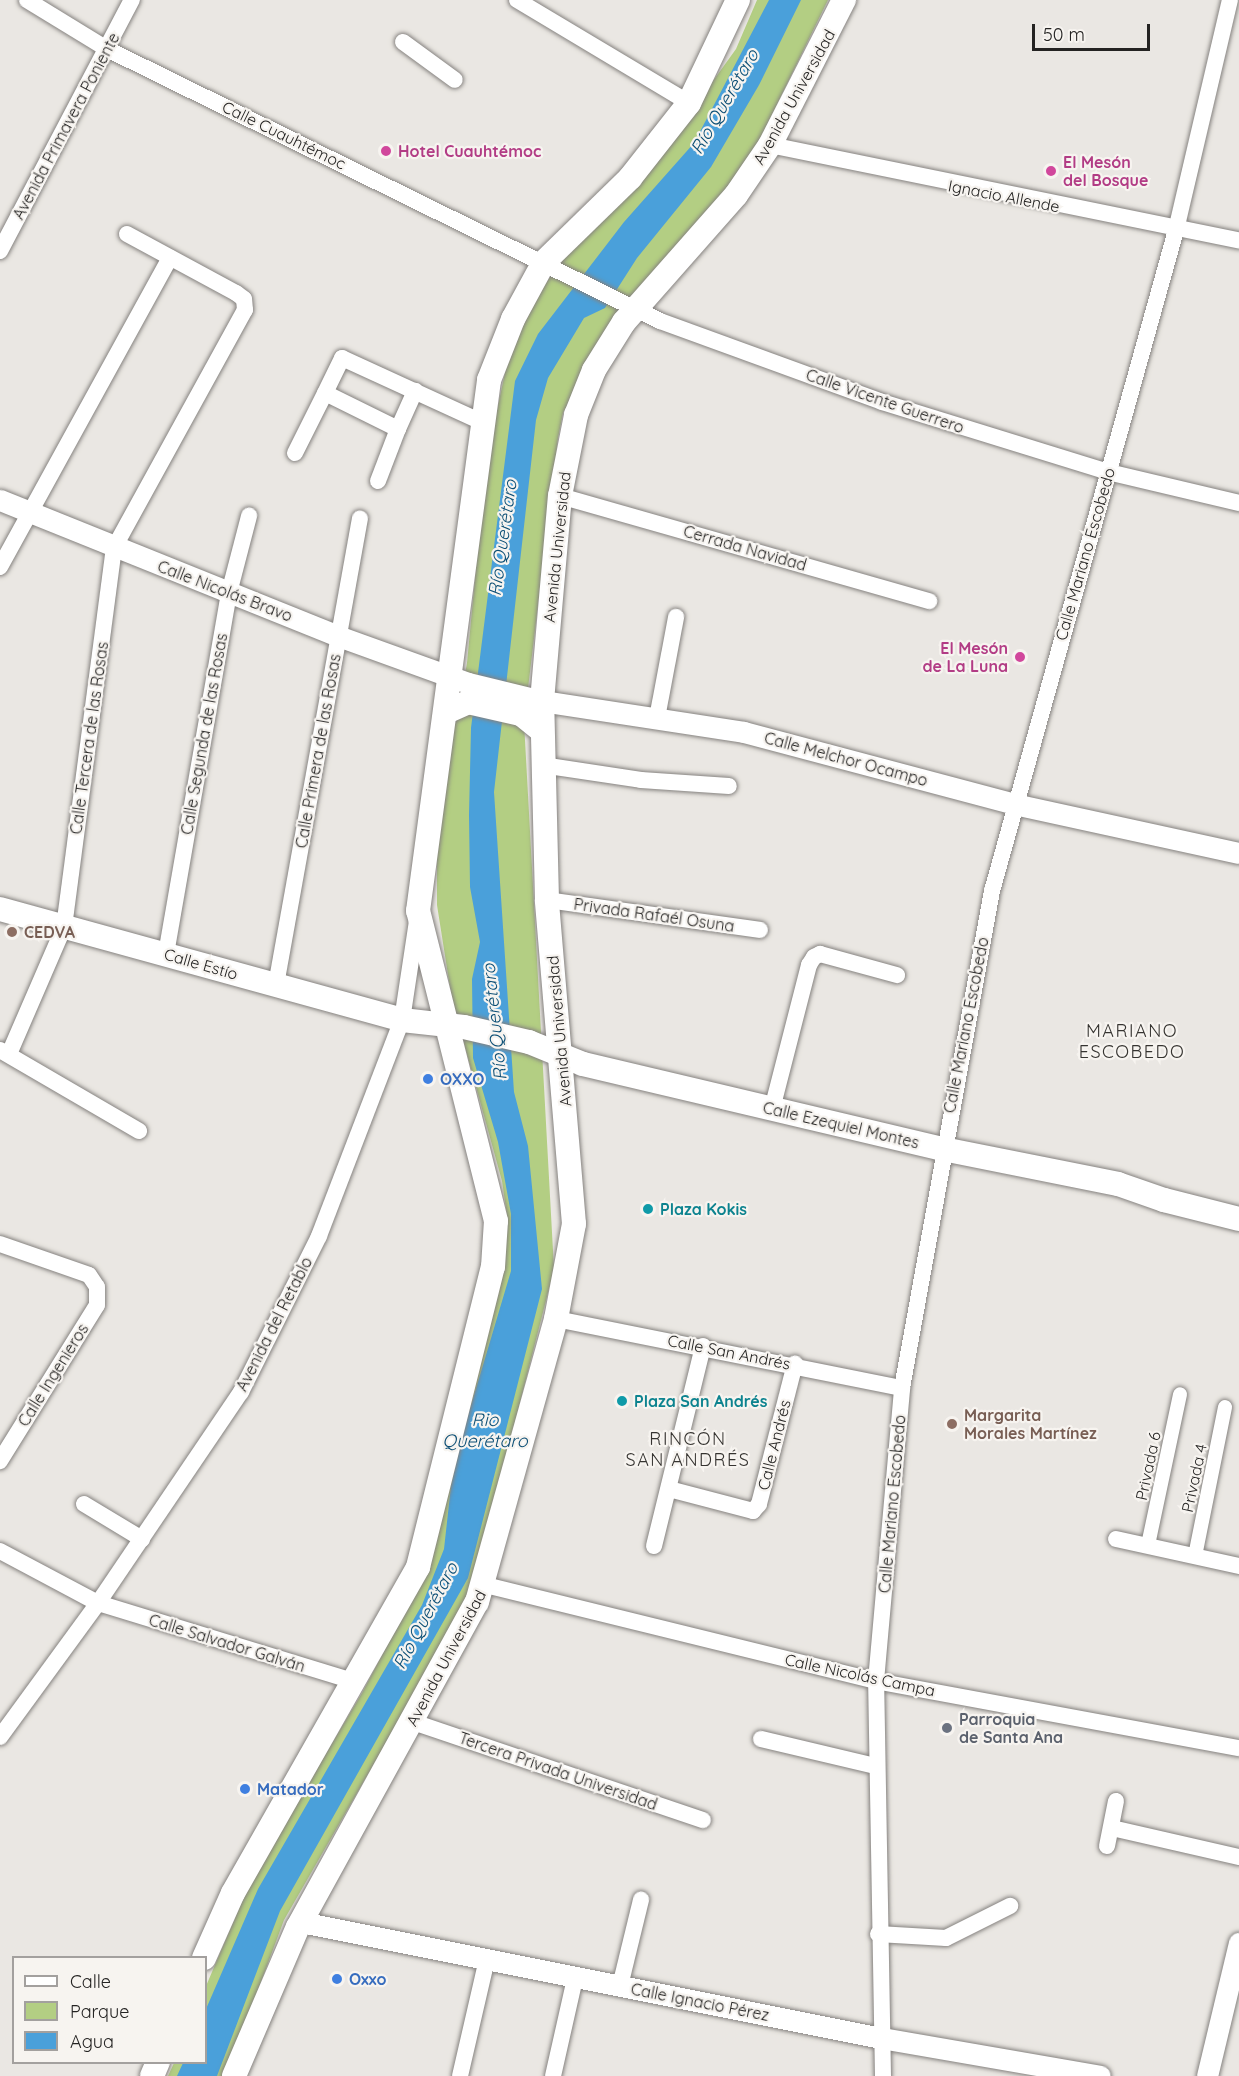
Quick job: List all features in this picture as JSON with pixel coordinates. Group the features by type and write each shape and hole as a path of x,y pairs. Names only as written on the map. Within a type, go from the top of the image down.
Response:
{"main road":[{"path":"205,1956 234,1893 356,1682 418,1567 493,1267 496,1221 454,1026 418,911 446,712 462,688 489,380 513,319 551,266 630,178 689,103 738,0"},
{"name":"Avenida Universidad","path":"234,2076 301,1922 413,1722 484,1585 556,1319 574,1224 547,900 542,731 526,703 560,496 582,394 624,305 736,195 770,145 844,0"},
{"path":"462,688 526,703"},
{"name":"Calle Estío","path":"0,909 402,1020"},
{"path":"402,1020 454,1026"},
{"name":"Calle Ezequiel Montes","path":"454,1026 529,1042 561,1055 772,1109 943,1149 1118,1184 1164,1200 1239,1219"}],"street":[{"name":"Calle Cuauhtémoc","path":"27,0 107,49 551,266"},
{"name":"Avenida Primavera Poniente","path":"0,251 132,0"},
{"path":"518,0 689,103"},
{"name":"Calle Mariano Escobedo","path":"883,2076 875,1766 876,1681 902,1388 943,1149 990,899 1014,804 1176,230 1230,0"},
{"path":"404,42 454,80"},
{"name":"Ignacio Allende","path":"770,145 1176,230 1239,240"},
{"path":"114,548 245,310 244,299 237,293 127,234"},
{"path":"0,567 27,512 170,258"},
{"name":"Calle Vicente Guerrero","path":"551,266 624,305 882,402 1108,472 1239,503"},
{"path":"295,453 342,358 484,423"},
{"path":"378,481 398,429 416,391"},
{"path":"326,393 398,429"},
{"name":"Cerrada Navidad","path":"560,496 929,601"},
{"name":"Calle Nicolás Bravo","path":"0,501 462,688"},
{"name":"Calle Segunda de las Rosas","path":"166,954 229,593 249,516"},
{"name":"Calle Primera de las Rosas","path":"276,985 360,518"},
{"name":"Calle Tercera de las Rosas","path":"5,1052 64,927 114,548"},
{"path":"657,718 676,617"},
{"name":"Calle Melchor Ocampo","path":"526,703 657,718 836,754 1014,804 1239,853"},
{"path":"542,765 641,780 729,786"},
{"name":"Privada Rafaél Osuna","path":"547,900 760,930"},
{"name":"Avenida del Retablo","path":"0,1737 99,1603 241,1392 318,1236 402,1020 418,911"},
{"path":"772,1109 808,965 814,957 820,954 897,975"},
{"path":"5,1052 139,1131"},
{"name":"Calle Ingenieros","path":"0,1244 88,1275 97,1287 97,1305 0,1461"},
{"name":"Calle San Andrés","path":"556,1319 795,1364 902,1388"},
{"path":"654,1546 703,1346"},
{"name":"Calle Andrés","path":"669,1490 753,1511 759,1504 795,1364"},
{"name":"Privada 6","path":"1148,1545 1180,1394"},
{"name":"Privada 4","path":"1195,1556 1226,1407"},
{"path":"84,1504 142,1539"},
{"path":"1116,1539 1239,1566"},
{"name":"Calle Salvador Galván","path":"0,1551 99,1603 356,1682"},
{"name":"Calle Nicolás Campa","path":"484,1585 876,1681 1239,1748"},
{"name":"Tercera Privada Universidad","path":"413,1722 703,1820"},
{"path":"761,1739 875,1766"},
{"path":"1107,1846 1116,1801"},
{"path":"1112,1828 1239,1857"},
{"path":"621,1986 641,1900"},
{"path":"878,1934 946,1938 1010,1906"},
{"name":"Calle Ignacio Pérez","path":"301,1922 881,2038 1100,2076"},
{"path":"1207,2076 1239,1943"},
{"path":"460,2076 487,1959"},
{"path":"553,2076 575,1977"}],"green space":[{"path":"757,0 828,0 760,139 736,179 616,314 563,413 558,438 524,722 554,1269 471,1595 284,1920 226,2076 168,2076 174,2064 207,2064 207,1984 253,1876 362,1693 428,1568 508,1222 502,1181 452,1000 437,905 437,840 446,745 457,719 467,663 486,462 509,354 540,292 566,254 695,106 736,49"}],"water":[{"name":"Rio Querétaro","path":"769,0 801,0 759,85 711,167 637,258 605,308 584,318 548,378 536,420 494,792 514,1092 528,1146 542,1289 468,1578 280,1911 217,2076 177,2076 183,2064 207,2064 207,2007 258,1889 422,1605 444,1549 451,1486 464,1429 511,1271 511,1214 498,1142 473,1058 472,979 480,942 470,887 469,815 471,728 515,381 538,334 624,222 694,143"}],"place":[{"name":"Hotel Cuauhtémoc","path":"386,151"},
{"name":"El Mesón del Bosque","path":"1051,171"},
{"name":"El Mesón de La Luna","path":"1020,657"},
{"name":"CEDVA","path":"12,932"},
{"name":"OXXO","path":"428,1079"},
{"name":"Plaza Kokis","path":"648,1209"},
{"name":"Plaza San Andrés","path":"622,1401"},
{"name":"Margarita Morales Martínez","path":"952,1424"},
{"name":"Parroquia de Santa Ana","path":"947,1728"},
{"name":"Matador","path":"245,1789"},
{"name":"Oxxo","path":"337,1979"}],"district":[{"name":"MARIANO ESCOBEDO","path":"1132,1042"},
{"name":"RINCÓN SAN ANDRÉS","path":"688,1450"}],"water label":[{"name":"Río Querétaro","path":"725,102"},
{"name":"Río Querétaro","path":"503,538"},
{"name":"Río Querétaro","path":"495,1022"},
{"name":"Río Querétaro","path":"426,1616"}]}
